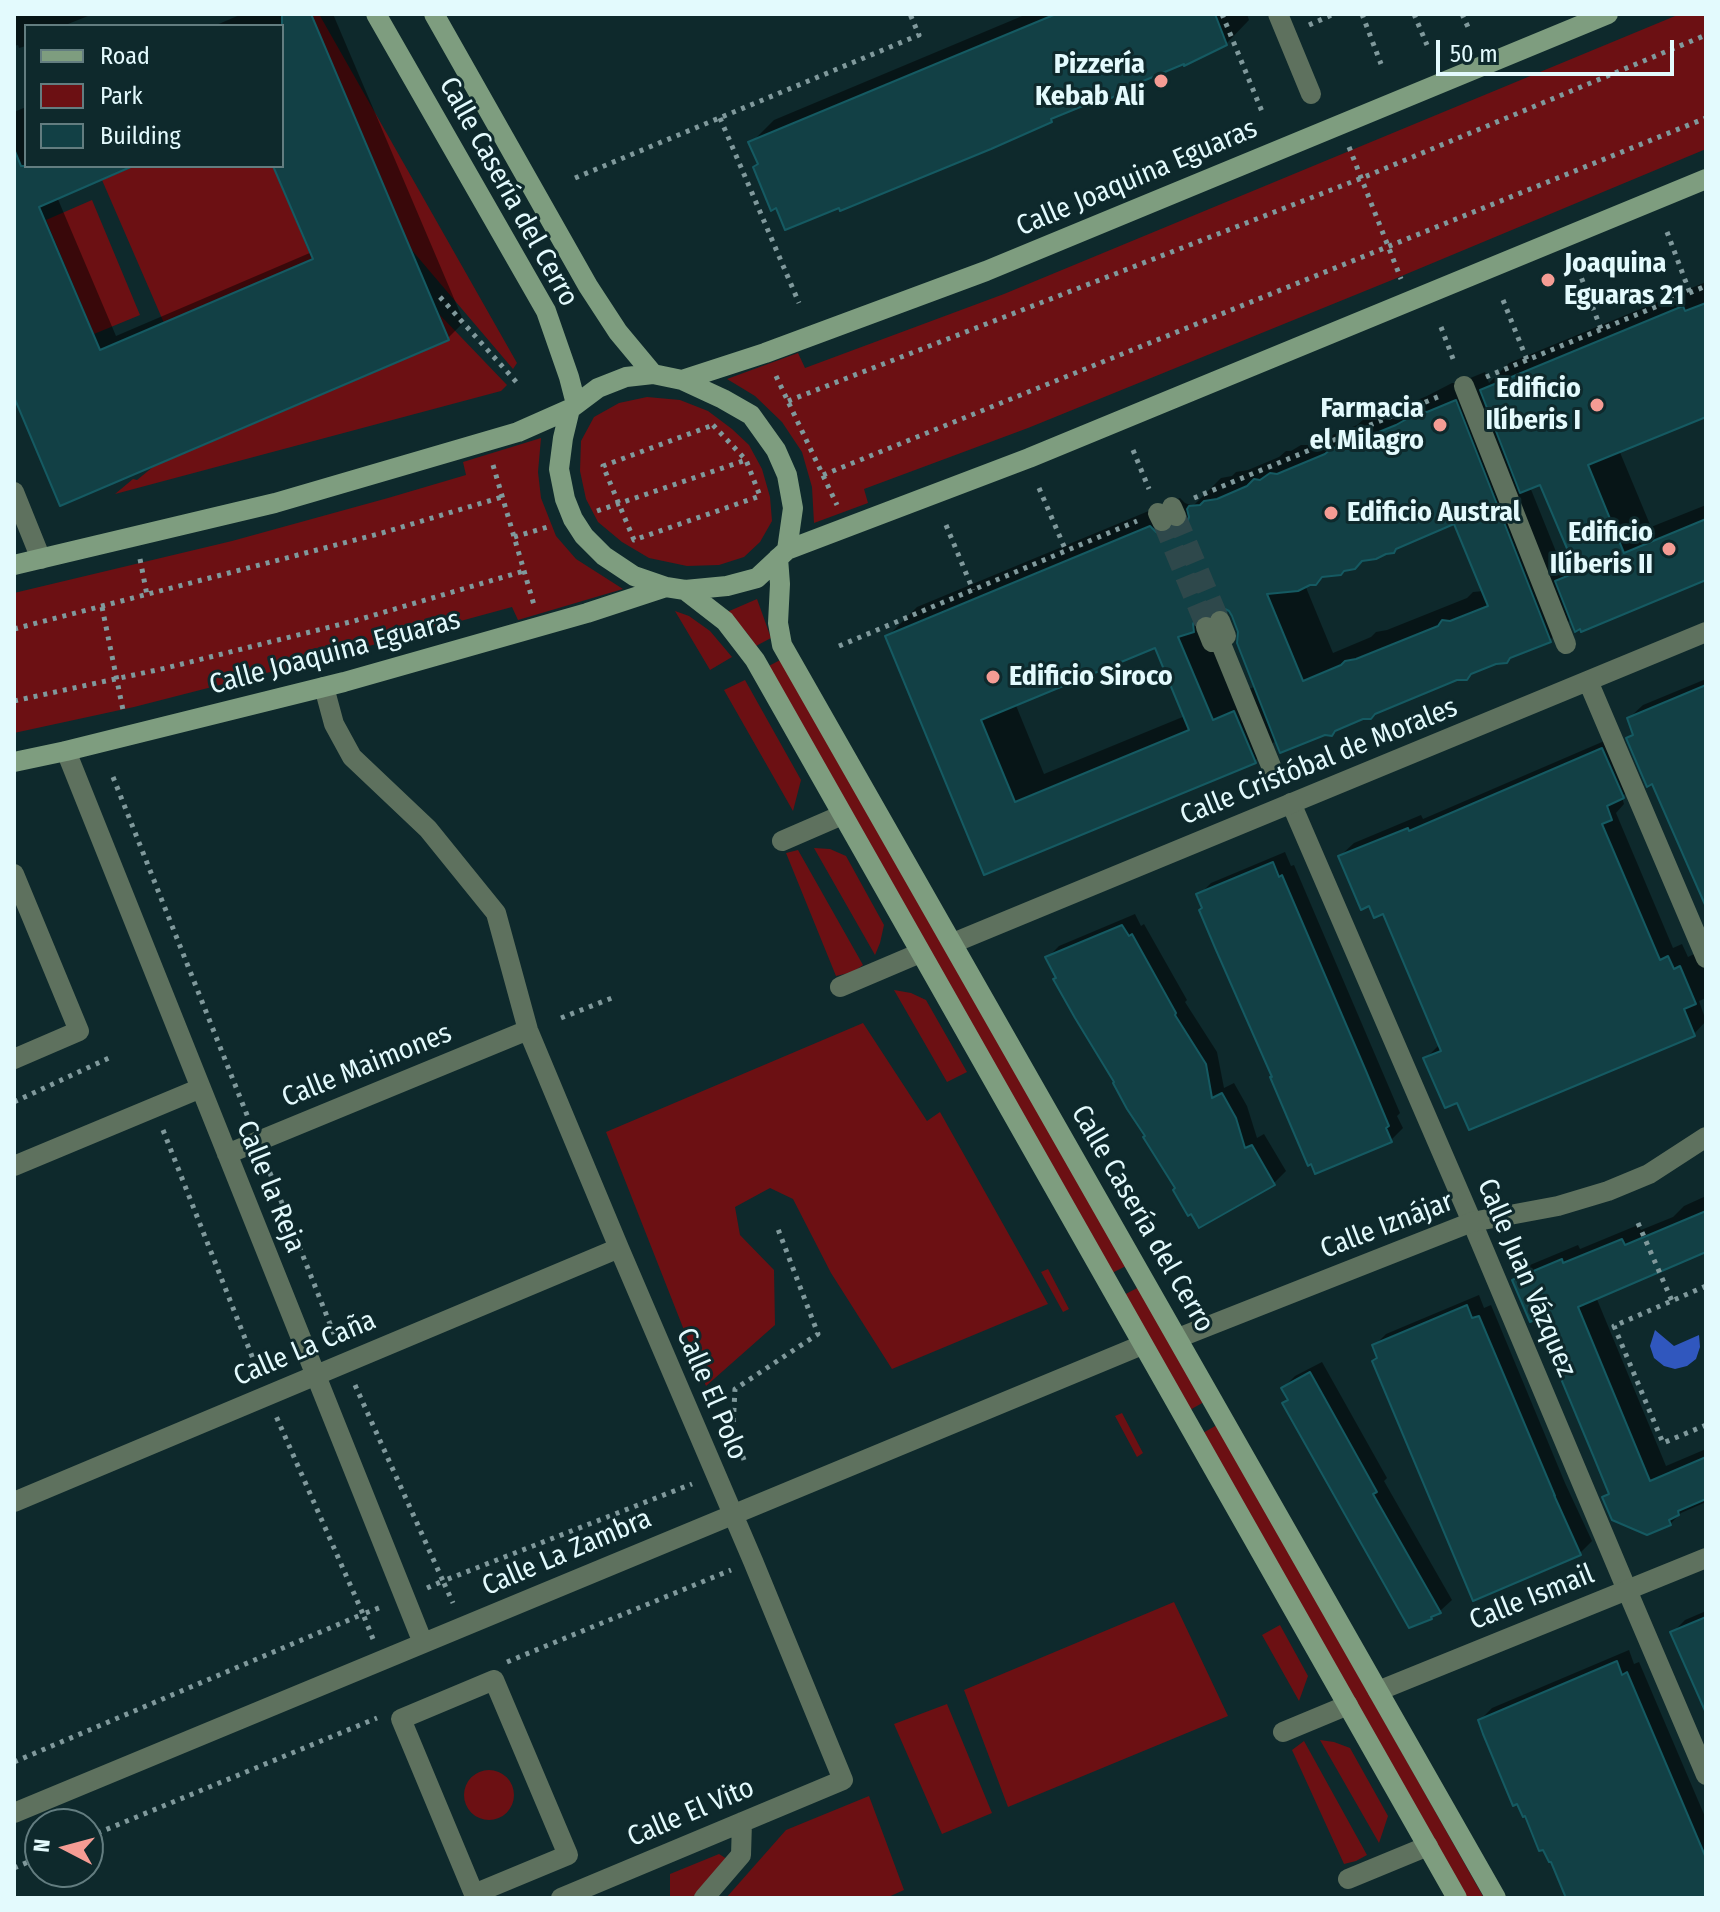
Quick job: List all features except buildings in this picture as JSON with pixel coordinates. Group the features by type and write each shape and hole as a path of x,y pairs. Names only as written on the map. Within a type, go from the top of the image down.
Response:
{"main road":[{"name":"Calle Casería del Cerro","path":"376,14 546,311 569,377 573,406"},
{"name":"Calle Casería del Cerro","path":"434,14 588,286 618,332 653,374 682,380 751,415 776,450 787,475 793,508 782,554 778,623 782,645 1496,1898"},
{"name":"Calle Joaquina Eguaras","path":"682,380 765,353 986,271 1608,14"},
{"path":"676,589 727,586 757,578 782,554 1029,458 1706,179"},
{"path":"14,565 275,503 518,432 573,406 598,388 626,377 653,374"},
{"path":"573,406 563,438 559,469 573,519 584,536 604,556 634,576 676,589 725,621 755,660 1457,1898"},
{"name":"Calle Joaquina Eguaras","path":"14,762 324,687 676,589"}],"street":[{"path":"1278,14 1311,94"},
{"path":"1464,386 1566,644"},
{"path":"14,492 41,559"},
{"path":"1215,629 1271,766"},
{"name":"Calle Cristóbal de Morales","path":"953,943 1706,632"},
{"path":"1588,681 1706,958"},
{"name":"Calle El Polo","path":"324,687 334,724 352,757 428,829 496,913 528,1030 843,1780"},
{"name":"Calle la Reja","path":"66,751 423,1643"},
{"name":"Calle Juan Vázquez","path":"1291,803 1706,1775"},
{"path":"782,841 842,815"},
{"path":"14,874 79,1031 14,1059"},
{"path":"840,987 920,953"},
{"name":"Calle Maimones","path":"227,1154 528,1030"},
{"path":"14,1166 201,1088"},
{"name":"Calle Iznájar","path":"1178,1338 1472,1222 1558,1206 1608,1191 1649,1174 1706,1137"},
{"name":"Calle La Caña","path":"14,1502 619,1248"},
{"name":"Calle La Zambra","path":"14,1813 1142,1345"},
{"name":"Calle Ismail","path":"1378,1691 1706,1558"},
{"path":"494,1680 568,1855 474,1894 401,1719 494,1680"},
{"path":"1283,1732 1348,1705"},
{"name":"Calle El Vito","path":"561,1898 843,1780"},
{"path":"704,1898 741,1855 742,1822"},
{"path":"1348,1879 1428,1846"}],"path":[{"path":"575,178 919,35 910,14"},
{"path":"1362,14 1381,64"},
{"path":"1414,14 1427,45"},
{"path":"1462,14 1468,27"},
{"path":"1224,15 1263,114"},
{"path":"788,401 1362,178 1706,35"},
{"path":"720,118 799,303"},
{"path":"823,475 1706,118"},
{"path":"1346,138 1405,288"},
{"path":"1667,232 1690,293"},
{"path":"1578,269 1601,329"},
{"path":"1486,377 1706,286"},
{"path":"440,297 519,385"},
{"path":"1503,300 1527,360"},
{"path":"1441,327 1464,386"},
{"path":"770,364 841,513"},
{"path":"713,425 746,460 760,496 634,540 603,466 713,425"},
{"path":"1133,450 1167,514"},
{"path":"490,454 537,614"},
{"path":"596,511 755,457"},
{"path":"1039,488 1066,551"},
{"path":"14,629 382,533 502,497"},
{"path":"946,525 973,590"},
{"path":"514,537 553,526"},
{"path":"139,550 147,595"},
{"path":"14,701 354,621 524,571"},
{"path":"102,607 125,719"},
{"path":"113,777 345,1362 453,1604"},
{"path":"561,1018 612,998"},
{"path":"14,1102 111,1057"},
{"path":"154,1107 267,1396 375,1644"},
{"path":"1638,1223 1672,1301"},
{"path":"744,1460 733,1428 735,1389 818,1334 778,1229"},
{"path":"1706,1286 1614,1326 1663,1443 1706,1425"},
{"path":"443,1581 704,1479"},
{"path":"14,1762 387,1605"}],"green space":[{"path":"311,14 319,14 517,363 513,369 410,248"},
{"path":"1680,14 1706,14 1706,149 1028,428 864,489 868,503 814,523 812,487 802,452 782,422 755,396 727,379 798,353 805,368 1004,294"},
{"path":"130,168 274,168 312,259 164,323 102,180"},
{"path":"92,200 140,315 94,334 46,220"},
{"path":"437,312 507,385 501,391 115,494 159,462 448,340"},
{"path":"647,397 680,400 708,411 749,445 762,469 770,497 772,521 760,542 744,557 719,565 687,566 649,558 622,542 598,522 586,499 580,471 581,441 594,417 619,403"},
{"path":"541,438 538,472 541,498 556,536 576,559 623,589 518,620 512,607 134,707 14,733 14,593 232,541 388,498 466,475 463,462"},
{"path":"757,599 771,638 756,646 727,612"},
{"path":"675,611 689,616 710,631 732,657 710,670"},
{"path":"782,659 1126,1266 1110,1274 767,667"},
{"path":"745,680 801,780 793,811 724,690"},
{"path":"814,848 830,849 846,856 884,925 875,955"},
{"path":"798,850 863,965 853,972 836,976 786,853"},
{"path":"894,990 926,1000 967,1072 947,1082"},
{"path":"863,1023 927,1121 940,1112 1048,1304 892,1369 831,1273 793,1199 770,1188 735,1207 740,1235 774,1270 775,1325 706,1386 606,1132"},
{"path":"1048,1269 1069,1309 1063,1312 1041,1272"},
{"path":"1139,1287 1204,1402 1188,1411 1122,1296"},
{"path":"1122,1413 1143,1453 1137,1457 1115,1416"},
{"path":"1217,1425 1484,1898 1464,1898 1201,1434"},
{"path":"1174,1602 1228,1716 1008,1807 964,1690"},
{"path":"1280,1625 1308,1676 1299,1701 1262,1635"},
{"path":"947,1704 992,1813 942,1834 894,1724"},
{"path":"1320,1740 1350,1748 1388,1816 1379,1843"},
{"path":"1304,1741 1367,1855 1356,1861 1344,1864 1292,1750"},
{"path":"489,1770 507,1777 514,1795 507,1813 489,1820 471,1813 464,1795 471,1777"},
{"path":"869,1796 904,1890 886,1898 726,1898 786,1830"},
{"path":"719,1854 727,1859 692,1898 670,1898 670,1874"}],"water":[{"path":"1655,1330 1674,1346 1699,1335 1700,1347 1696,1359 1687,1366 1675,1369 1664,1366 1654,1358 1650,1346"}],"tunnel":[{"path":"1176,516 1220,621"},
{"path":"1162,521 1206,627"}],"place":[{"name":"Pizzería Kebab Ali","path":"1161,81"},
{"name":"Joaquina Eguaras 21","path":"1548,280"},
{"name":"Edificio Ilíberis I","path":"1597,405"},
{"name":"Farmacia el Milagro","path":"1440,425"},
{"name":"Edificio Austral","path":"1331,513"},
{"name":"Edificio Ilíberis II","path":"1669,549"},
{"name":"Edificio Siroco","path":"993,677"}]}
